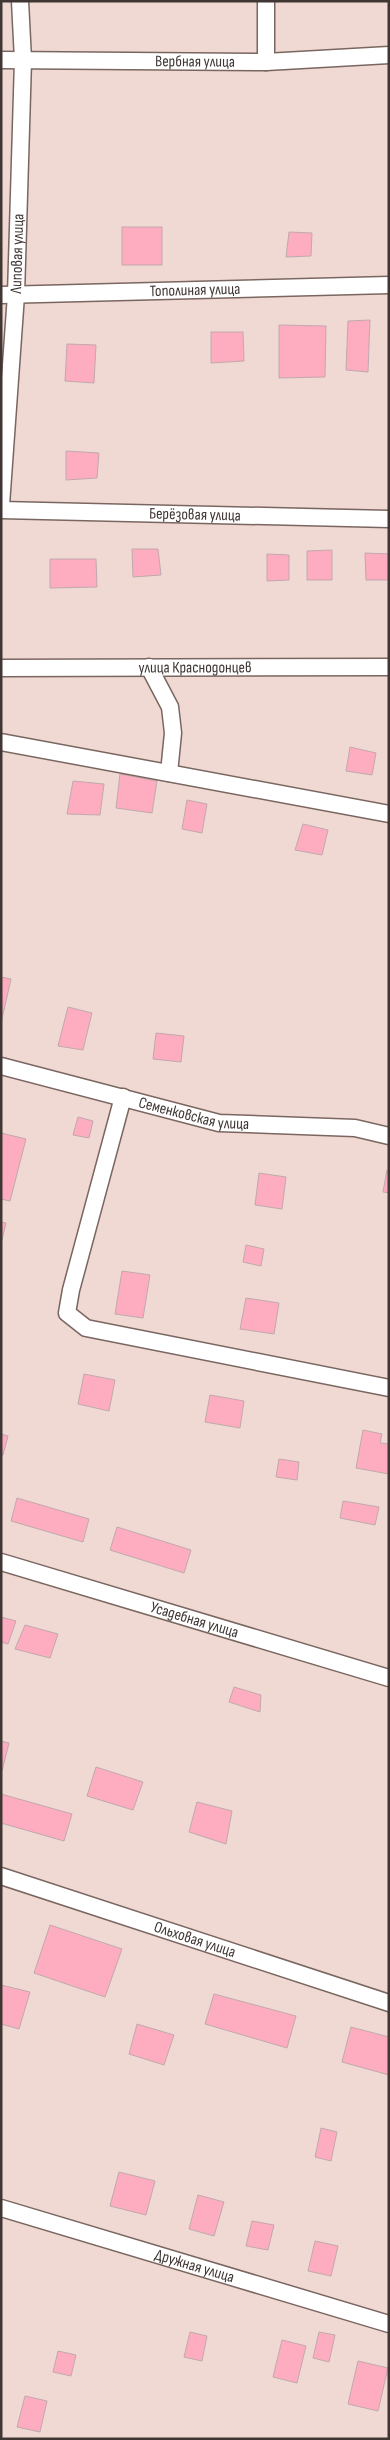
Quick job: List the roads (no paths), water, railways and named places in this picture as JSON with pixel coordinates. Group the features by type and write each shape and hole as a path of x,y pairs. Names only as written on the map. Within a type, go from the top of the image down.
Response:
{"street":[{"name":"Липовая улица","path":"1,505 9,295 23,60 20,1"},
{"path":"266,1 266,62"},
{"name":"Вербная улица","path":"1,60 266,62 389,54"},
{"name":"Тополиная улица","path":"9,295 389,286"},
{"name":"Берёзовая улица","path":"1,510 389,519"},
{"path":"149,667 170,707 173,733 169,773"},
{"name":"улица Краснодонцев","path":"1,668 389,667"},
{"path":"1,742 389,814"},
{"name":"Семенковская улица","path":"1,1066 219,1123 354,1128 389,1136"},
{"path":"123,1097 70,1290 67,1313 86,1328 389,1388"},
{"name":"Усадебная улица","path":"1,1562 389,1678"},
{"name":"Ольховая улица","path":"1,1876 389,2003"},
{"name":"Дружная улица","path":"1,2208 389,2324"}]}
